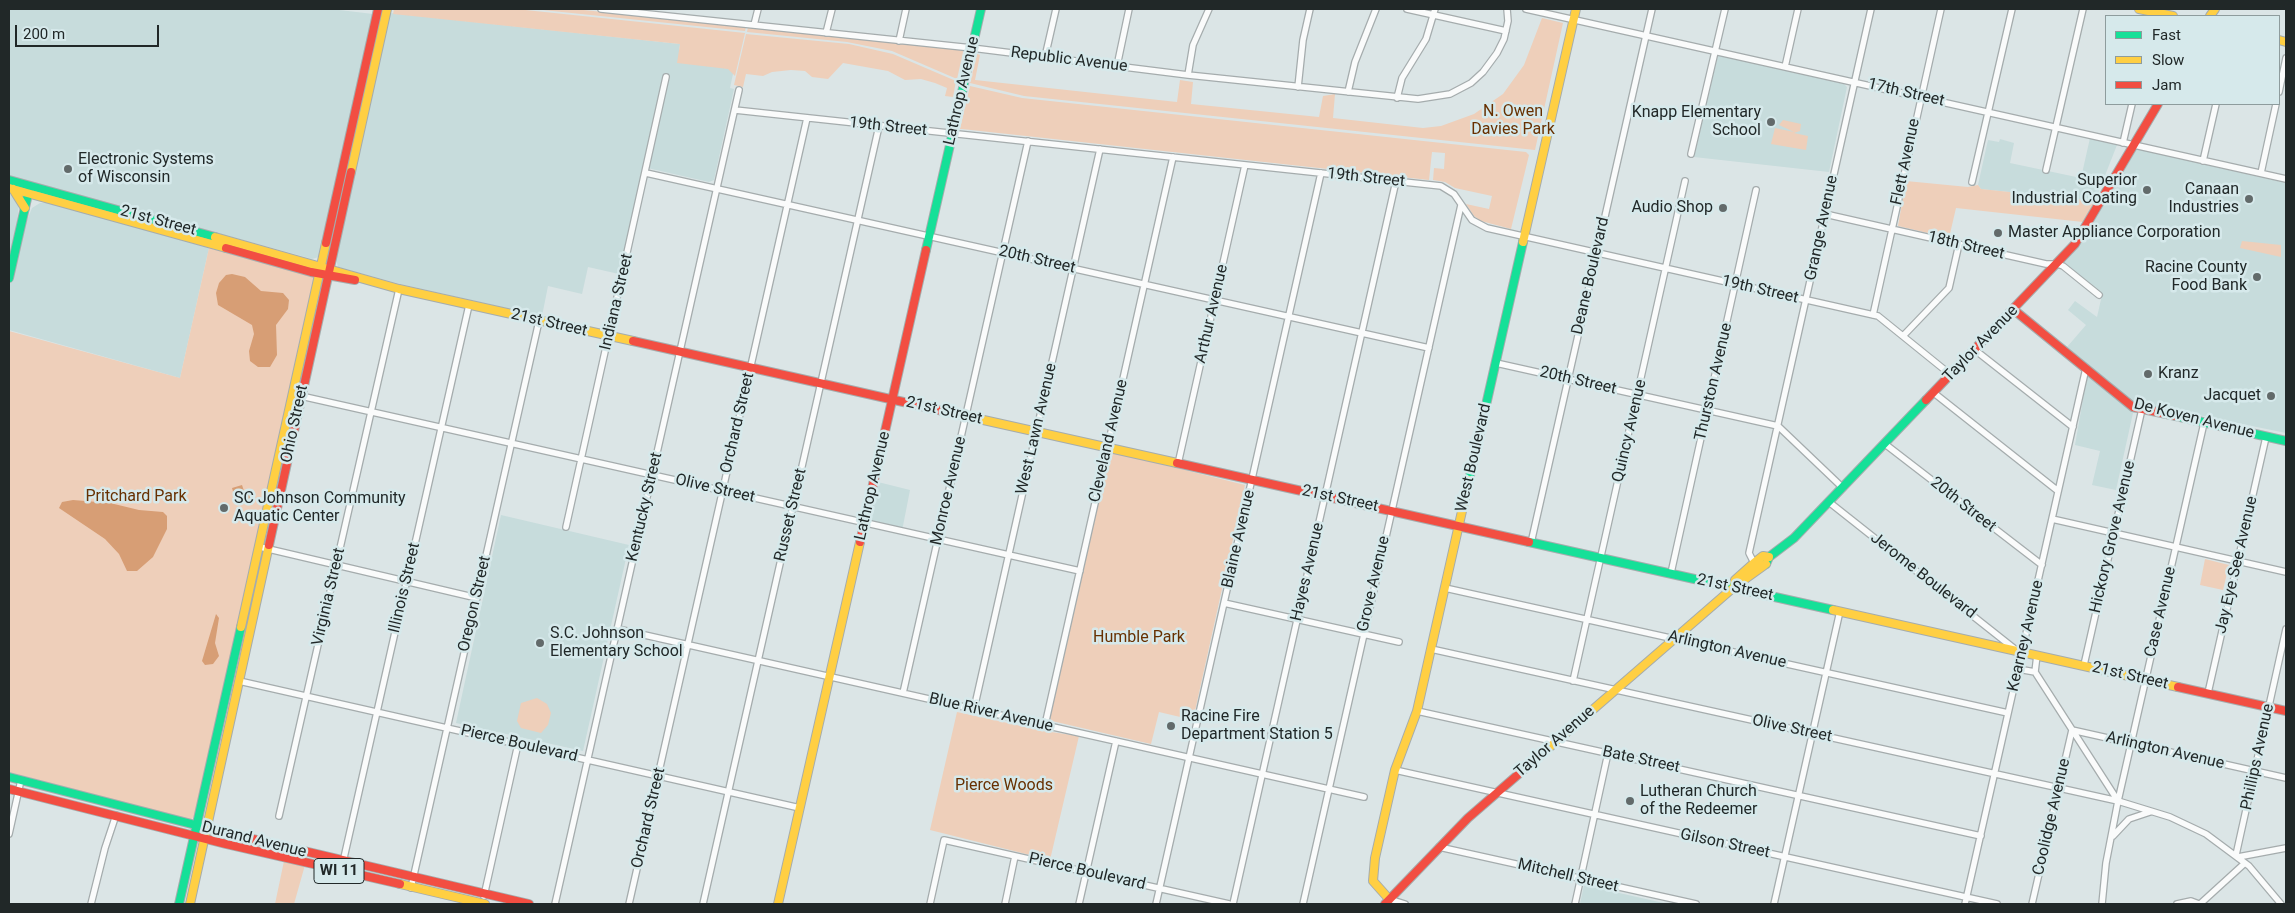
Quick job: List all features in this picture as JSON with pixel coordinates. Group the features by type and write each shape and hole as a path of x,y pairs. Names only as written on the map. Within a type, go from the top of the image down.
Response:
{"street":[{"name":"Ohio Street","path":"179,904 260,547 292,394 378,9"},
{"name":"Ohio Street","path":"190,904 387,9"},
{"name":"Republic Avenue","path":"601,9 972,48 1188,75 1397,98 1434,98 1464,87 1488,66 1498,53 1506,31 1507,9"},
{"path":"754,25 758,9"},
{"path":"826,33 832,9"},
{"path":"898,41 906,9"},
{"name":"Lathrop Avenue","path":"778,904 981,9"},
{"path":"1045,57 1056,9"},
{"path":"1116,66 1129,9"},
{"path":"1188,75 1195,39 1209,9"},
{"path":"1298,87 1303,40 1310,9"},
{"path":"1348,92 1355,62 1376,9"},
{"path":"1406,9 1434,12 1506,31"},
{"name":"17th Street","path":"1526,9 2286,179"},
{"name":"West Boulevard","path":"1387,902 1376,886 1372,872 1395,770 1417,711 1576,9"},
{"name":"Deane Boulevard","path":"1532,543 1652,9"},
{"path":"1691,154 1725,9"},
{"path":"1785,67 1798,9"},
{"name":"Grange Avenue","path":"1754,563 1749,553 1871,9"},
{"name":"Flett Avenue","path":"1873,315 1941,9"},
{"path":"1972,182 2012,9"},
{"path":"2046,170 2083,9"},
{"path":"2139,9 2168,15"},
{"path":"682,17 684,10"},
{"path":"1397,98 1402,78 1426,39 1434,12"},
{"path":"2280,87 2286,58"},
{"path":"366,64 375,67"},
{"name":"Indiana Street","path":"566,527 610,336 666,76"},
{"name":"Kentucky Street","path":"555,904 739,90"},
{"path":"2123,143 2132,105"},
{"name":"Taylor Avenue","path":"1387,902 1468,818 1496,793 1734,587 1768,563 1769,557 1794,538 1951,376 2075,244 2157,105"},
{"path":"2203,161 2216,105"},
{"path":"2261,173 2276,105"},
{"name":"19th Street","path":"735,110 1396,181 1446,188 1454,194 1472,220 1483,226 1524,237 1878,316 1951,376"},
{"name":"Orchard Street","path":"629,904 807,118"},
{"name":"Russet Street","path":"703,904 879,126"},
{"name":"Monroe Avenue","path":"903,693 1028,142"},
{"name":"West Lawn Avenue","path":"974,709 1100,149"},
{"path":"346,155 355,156"},
{"name":"Cleveland Avenue","path":"1045,725 1173,157"},
{"name":"Arthur Avenue","path":"1178,464 1245,165"},
{"name":"20th Street","path":"646,172 1429,348"},
{"name":"Blaine Avenue","path":"1156,904 1321,173"},
{"name":"21st Street","path":"9,180 42,198 396,288 2286,711"},
{"name":"Hayes Avenue","path":"1231,904 1263,774 1396,181"},
{"name":"Quincy Avenue","path":"1573,681 1685,181"},
{"path":"11,189 26,207"},
{"name":"21st Street","path":"11,189 29,190 321,270"},
{"path":"9,278 29,190"},
{"name":"Thurston Avenue","path":"1671,573 1756,190"},
{"path":"26,207 42,198"},
{"name":"Grove Avenue","path":"1303,904 1461,205"},
{"name":"18th Street","path":"1825,214 2046,264 2057,264 2063,266 2099,295"},
{"path":"1903,336 1949,288 1959,244"},
{"name":"Virginia Street","path":"279,816 371,412 396,288"},
{"name":"Illinois Street","path":"341,871 469,305"},
{"name":"De Koven Avenue","path":"2014,310 2133,406 2286,441"},
{"name":"Oregon Street","path":"411,888 539,321"},
{"path":"1975,350 2073,427"},
{"name":"20th Street","path":"1496,363 1778,426"},
{"name":"Kearney Avenue","path":"1965,904 2018,669 2019,650 2042,565 2086,368"},
{"path":"1934,393 2058,490"},
{"name":"Olive Street","path":"292,394 1080,571"},
{"name":"Hickory Grove Avenue","path":"2084,665 2142,409"},
{"name":"Case Avenue","path":"2102,904 2106,863 2118,800 2204,423"},
{"path":"1778,426 1842,488"},
{"name":"Jay Eye See Avenue","path":"2208,693 2266,436"},
{"name":"20th Street","path":"1884,444 2042,565"},
{"name":"Jerome Boulevard","path":"1829,502 2019,650"},
{"path":"2052,519 2286,572"},
{"path":"260,547 477,598"},
{"name":"Taylor Avenue","path":"1734,587 1736,580 1754,563 1763,556 1769,557"},
{"name":"Arlington Avenue","path":"1445,588 2008,713"},
{"path":"1224,603 1399,642"},
{"path":"1774,904 1840,611"},
{"name":"Blue River Avenue","path":"618,629 1364,796"},
{"name":"Phillips Avenue","path":"2237,856 2286,629"},
{"name":"Olive Street","path":"1431,650 2118,800 2152,811"},
{"path":"2037,654 2035,672 2118,800"},
{"path":"2018,669 2035,672"},
{"name":"Pierce Boulevard","path":"239,681 800,808"},
{"name":"Bate Street","path":"1417,711 1981,836"},
{"name":"Arlington Avenue","path":"2072,730 2286,778"},
{"name":"Coolidge Avenue","path":"2032,904 2072,730"},
{"path":"1079,904 1116,741"},
{"path":"483,904 518,744"},
{"path":"1574,904 1608,753"},
{"name":"Gilson Street","path":"1395,770 1997,904"},
{"name":"Durand Avenue","path":"9,776 118,807 206,829 529,904"},
{"path":"9,834 21,780"},
{"name":"Durand Avenue","path":"9,789 194,837 483,904"},
{"path":"92,904 105,848 118,807"},
{"path":"2112,836 2128,819 2152,811 2188,824 2237,856 2263,880 2281,904"},
{"name":"Pierce Boulevard","path":"930,904 944,840 1231,904"},
{"name":"Mitchell Street","path":"1440,847 1696,904"},
{"path":"2237,856 2286,848"},
{"path":"1005,904 1015,856"},
{"path":"2177,904 2190,901 2200,904 2245,863"},
{"path":"1387,902 1405,904"}],"shaded area":[{"path":"9,9 331,9 373,14 319,257 312,259 9,176"},
{"path":"390,13 680,44 679,50 737,55 730,88 734,89 714,180 709,182 643,167 619,274 588,267 582,294 548,286 542,316 400,284 338,267 336,258"},
{"name":"Knapp Elementary School","path":"1718,55 1844,84 1847,87 1829,172 1694,157"},
{"path":"2090,138 2117,145 2095,201 1981,189 1978,185 1988,140 1999,142 2000,139 2014,143 2010,163 2081,178"},
{"path":"2137,149 2286,183 2286,433 2164,408 2133,413 2116,490 2092,485 2100,451 2075,445 2089,365 2067,347 2086,325 2068,310 2075,301 2097,317 2102,295 2064,263 2079,247"},
{"path":"9,193 19,204 17,223 25,225 32,208 40,203 47,203 209,248 180,378 9,330"},
{"path":"232,274 245,277 261,291 283,293 289,300 288,309 276,325 277,355 270,367 258,367 250,361 249,351 254,334 252,325 218,305 216,293 219,283 226,275"},
{"path":"874,481 910,490 902,531 865,523"},
{"path":"242,485 244,491 249,490 252,501 237,505 232,488"},
{"path":"73,500 110,503 139,510 163,512 167,516 167,529 153,557 137,571 127,571 119,554 105,539 59,508 62,502"},
{"name":"S.C. Johnson Elementary School","path":"501,515 629,545 583,751 456,723"},
{"path":"216,614 219,618 215,643 219,656 213,664 205,665 202,661"},
{"path":"1584,885 1668,904 1580,904"}],"green space":[{"path":"394,9 516,9 745,33 735,76 728,69 677,63 680,44 393,14"},
{"path":"533,9 574,9 746,27 745,31"},
{"name":"N. Owen Davies Park","path":"1542,18 1563,23 1535,150 1024,96 970,83 977,54 980,55 975,80 1177,102 1180,80 1193,82 1191,104 1319,117 1323,96 1335,94 1333,118 1423,128 1441,126 1474,114 1503,94 1524,65"},
{"path":"748,27 963,50 963,52 957,79 892,51 847,42 747,32"},
{"path":"746,34 849,44 893,54 956,81 953,97 945,96 947,88 935,83 921,79 905,80 888,71 843,63 828,79 812,77 805,71 791,70 772,72 763,76 746,74 743,87 734,85"},
{"path":"970,86 1022,98 1526,152 1529,155 1511,229 1481,221 1474,216 1466,204 1489,209 1492,196 1455,188 1445,182 1433,180 1434,168 1444,169 1445,153 1432,152 1429,180 960,129"},
{"path":"1783,120 1801,124 1800,131 1794,133 1808,136 1806,150 1771,144 1775,128 1794,132 1779,125"},
{"path":"1906,181 1968,187 1978,185 1981,189 2095,201 2083,222 1956,208 1949,238 1898,226"},
{"path":"2242,241 2281,245 2281,257 2240,248"},
{"name":"Pritchard Park","path":"209,248 314,277 195,815 191,820 9,772 9,331 180,378"},
{"name":"Humble Park","path":"1112,452 1245,485 1193,720 1159,712 1151,744 1052,721 1050,718 1109,454"},
{"path":"2205,559 2229,565 2223,590 2200,585"},
{"path":"537,698 547,704 551,713 548,725 541,733 521,728 517,721 521,703"},
{"name":"Pierce Woods","path":"957,712 1044,731 1079,736 1050,860 930,830"},
{"path":"284,861 305,865 294,904 275,904"}],"traffic: fast":[{"path":"926,250 981,9"},
{"path":"9,180 215,237"},
{"path":"9,278 29,190"},
{"path":"1469,480 1523,242"},
{"path":"1766,564 1769,557 1794,538 1926,400"},
{"path":"2176,416 2286,441"},
{"path":"1529,542 1833,610"},
{"path":"179,904 241,627"},
{"path":"9,777 215,830"}],"traffic: slow":[{"path":"351,172 387,9"},
{"path":"1523,242 1576,9"},
{"path":"2139,9 2168,15"},
{"path":"2211,15 2215,9"},
{"path":"2280,40 2286,42"},
{"path":"9,188 226,248"},
{"path":"13,189 25,208"},
{"path":"215,237 399,289 633,341"},
{"path":"241,627 326,243"},
{"path":"961,415 1177,463"},
{"path":"1389,899 1373,881 1375,858 1395,770 1417,711 1469,480"},
{"path":"778,904 860,542"},
{"path":"190,904 269,545"},
{"path":"1734,587 1735,580 1754,563 1763,556 1769,557"},
{"path":"1536,759 1734,587 1766,564"},
{"path":"1833,610 2178,687"},
{"path":"400,884 485,904"}],"traffic: jam":[{"path":"326,243 378,9"},
{"path":"1926,400 2075,244 2157,105"},
{"path":"269,545 351,172"},
{"path":"226,248 311,272 355,280"},
{"path":"860,542 926,250"},
{"path":"2014,310 2133,407 2176,416"},
{"path":"633,341 961,415"},
{"path":"1177,463 1529,542"},
{"path":"2178,687 2286,711"},
{"path":"1385,904 1468,818 1536,759"},
{"path":"9,789 226,844 400,884"},
{"path":"215,830 529,904"}],"place":[{"name":"Knapp Elementary School","path":"1771,122"},
{"name":"Electronic Systems of Wisconsin","path":"68,169"},
{"name":"Superior Industrial Coating","path":"2147,190"},
{"name":"Canaan Industries","path":"2249,199"},
{"name":"Audio Shop","path":"1723,208"},
{"name":"Master Appliance Corporation","path":"1998,233"},
{"name":"Racine County Food Bank","path":"2257,277"},
{"name":"Kranz","path":"2148,374"},
{"name":"Jacquet","path":"2271,396"},
{"name":"SC Johnson Community Aquatic Center","path":"224,508"},
{"name":"S.C. Johnson Elementary School","path":"540,643"},
{"name":"Racine Fire Department Station 5","path":"1171,726"},
{"name":"Lutheran Church of the Redeemer","path":"1630,801"}]}
